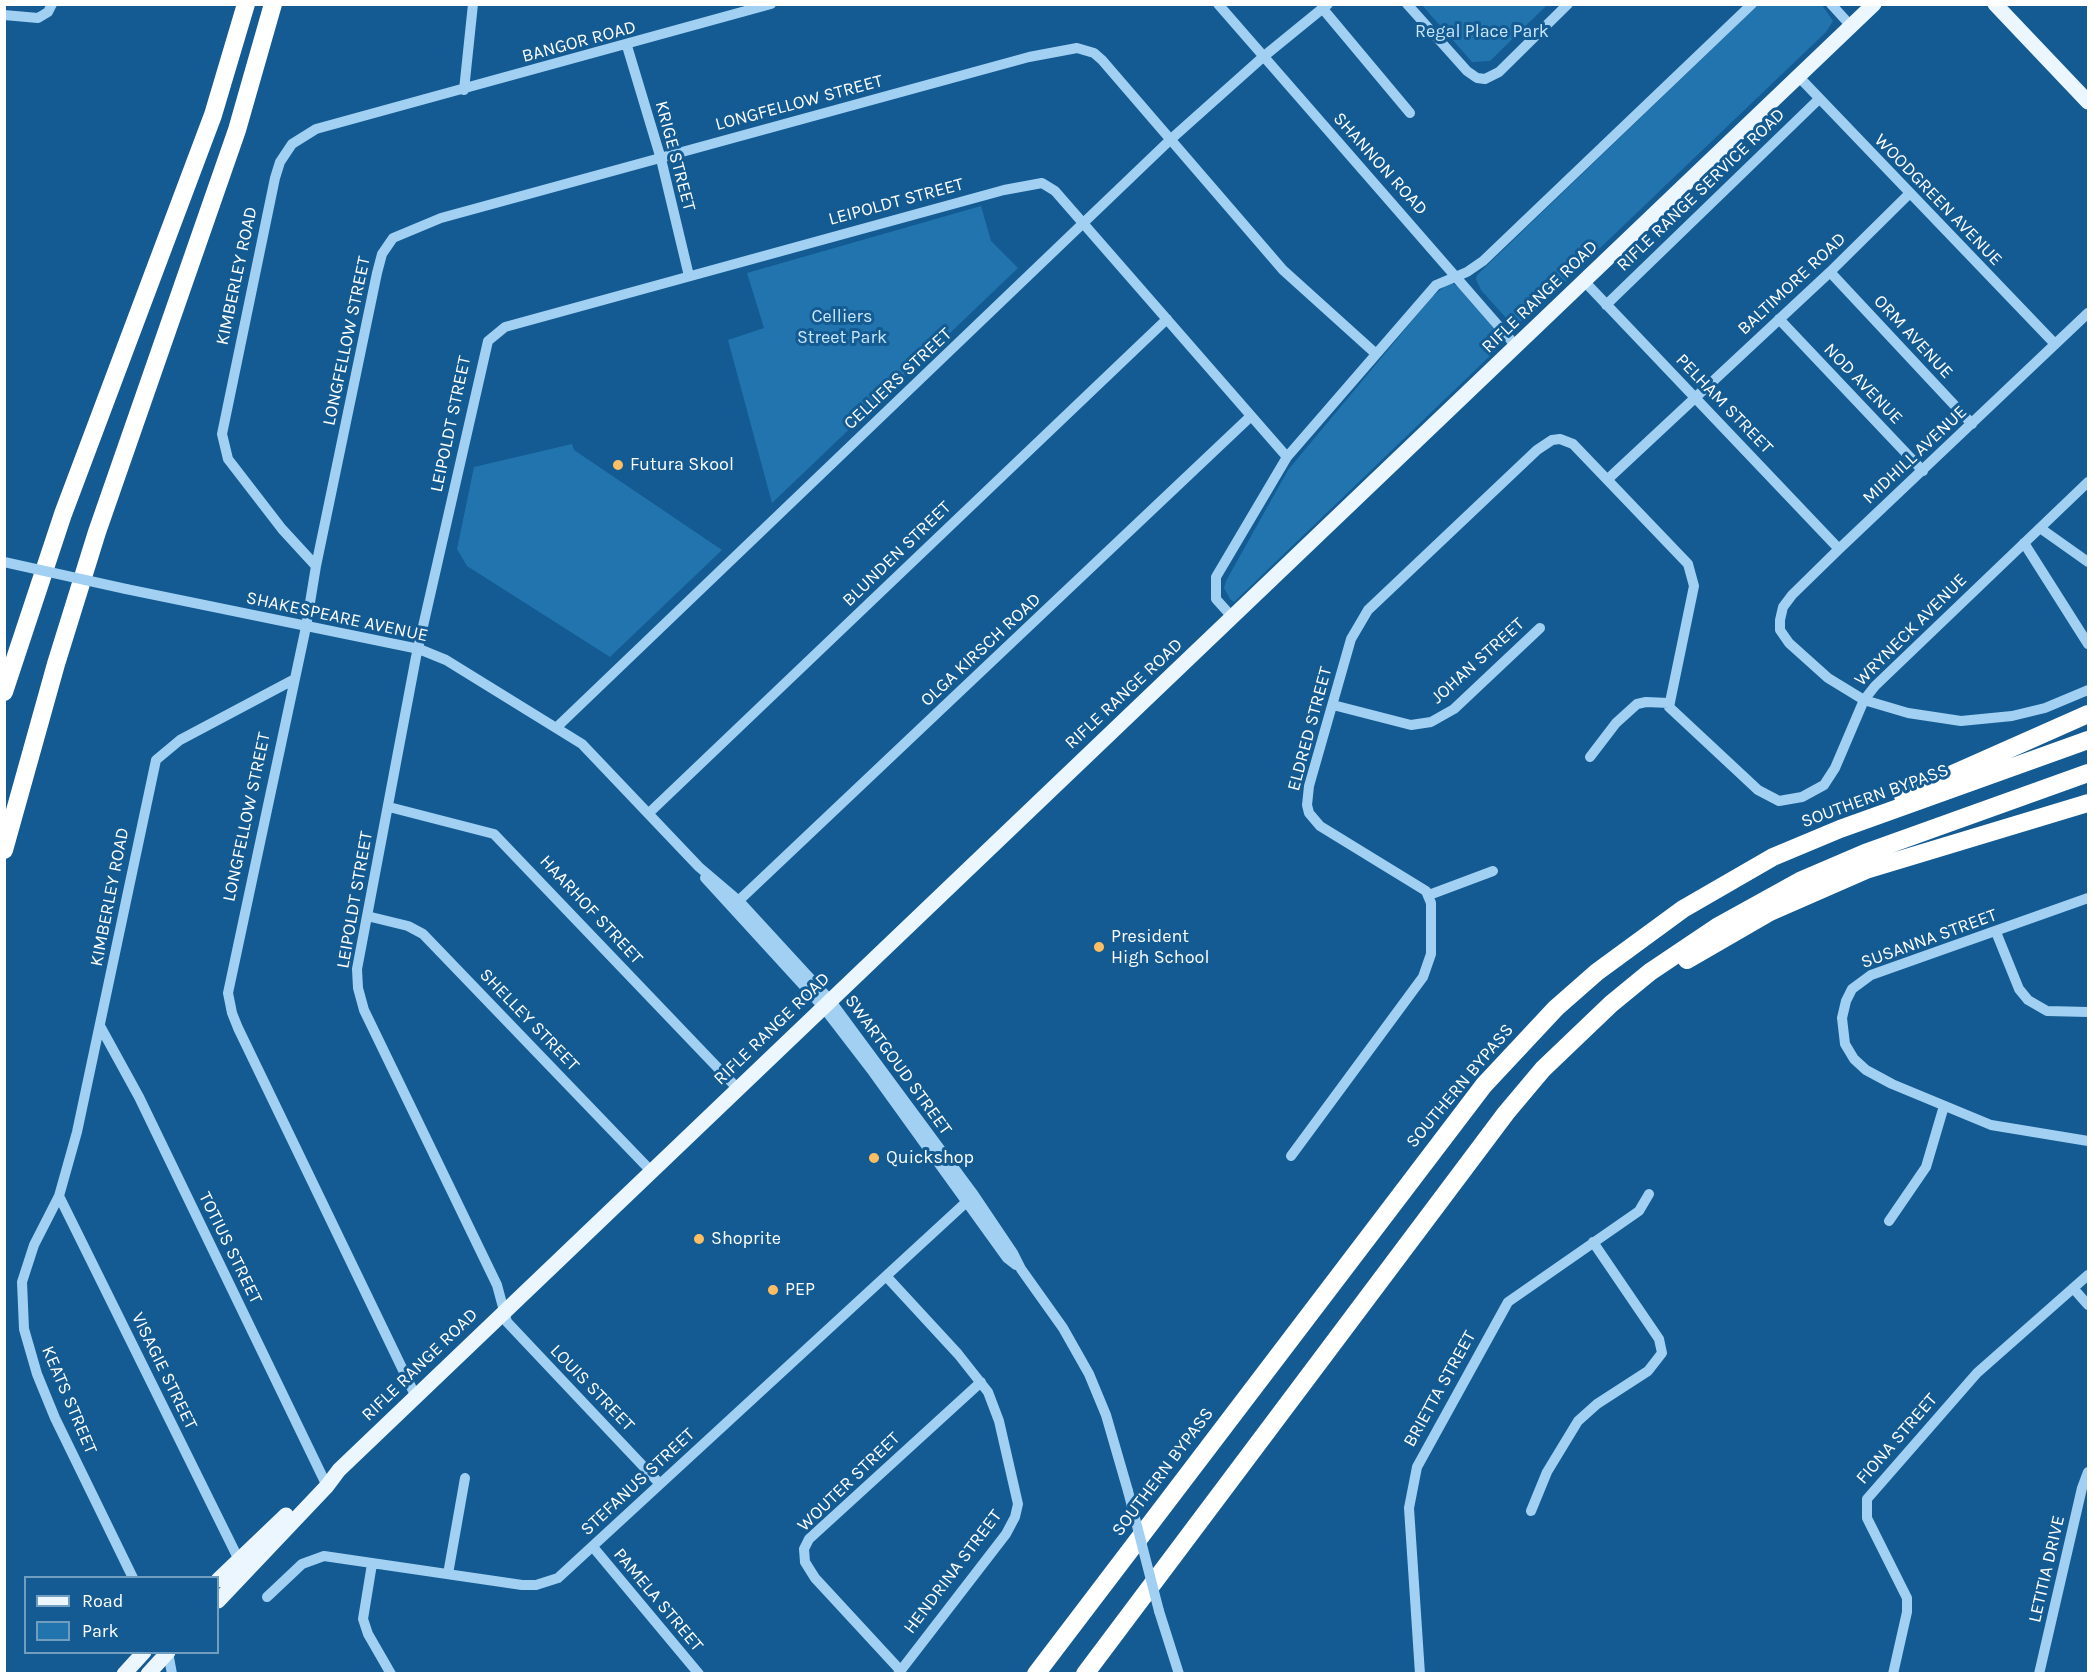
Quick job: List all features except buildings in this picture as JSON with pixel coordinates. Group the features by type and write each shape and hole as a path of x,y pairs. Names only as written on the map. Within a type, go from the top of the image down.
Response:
{"highway":[{"path":"4,692 63,514 213,115 246,4"},
{"path":"4,850 56,664 97,532 237,130 273,4"},
{"path":"1840,829 1917,790 2088,714"},
{"name":"SOUTHERN BYPASS","path":"1036,1674 1450,1129 1505,1060 1556,1008 1637,940 1733,879 1773,857 1840,829 2088,740"},
{"path":"1085,1674 1506,1113 1543,1069 1611,1004 1678,952 1717,927 1802,880 1865,853 2088,773"},
{"path":"1611,1004 1743,927 1812,892 1912,855 2088,803"}],"main road":[{"name":"RIFLE RANGE ROAD","path":"219,1579 339,1470 1874,4"},
{"path":"1995,4 2088,102"},
{"path":"2062,77 2066,87 2088,114"},
{"name":"RIFLE RANGE ROAD","path":"219,1600 325,1483"},
{"path":"124,1674 143,1654"},
{"path":"148,1674 167,1654"}],"street":[{"path":"4,15 38,18 48,12 52,4"},
{"path":"464,90 473,4"},
{"name":"BANGOR ROAD","path":"464,90 771,4"},
{"name":"SHANNON ROAD","path":"1218,4 1516,346"},
{"path":"1407,4 1467,71 1477,78 1485,78 1499,72 1568,4"},
{"path":"1233,618 1216,599 1216,577 1287,457 1436,285 1467,272 1483,261 1752,4"},
{"path":"1831,4 1851,26"},
{"path":"1325,7 1410,113"},
{"name":"CELLIERS STREET","path":"557,727 1170,141 1263,57 1325,7"},
{"name":"KRIGE STREET","path":"627,46 660,159 689,276"},
{"name":"LONGFELLOW STREET","path":"416,1396 238,1028 229,1003 235,959 306,627 316,566 374,285 387,246 403,232 441,218 1066,49 1084,50 1102,60 1283,270 1376,353"},
{"name":"WOODGREEN AVENUE","path":"1799,77 2055,344"},
{"name":"KIMBERLEY ROAD","path":"316,566 282,529 237,471 228,459 222,443 228,402 277,168 292,144 316,129 464,90"},
{"name":"RIFLE RANGE SERVICE ROAD","path":"1606,305 1820,99"},
{"name":"LEIPOLDT STREET","path":"504,1312 497,1285 361,1003 357,969 419,649 488,341 505,327 1026,184 1042,183 1049,186 1084,225 1287,457"},
{"name":"BALTIMORE ROAD","path":"1608,479 1830,272 1910,193"},
{"name":"ORM AVENUE","path":"1830,272 1972,424"},
{"name":"PELHAM STREET","path":"1584,282 1839,549"},
{"name":"MIDHILL AVENUE","path":"1864,699 1815,668 1789,643 1780,630 1783,607 1839,549 2088,313"},
{"name":"BLUNDEN STREET","path":"649,813 1167,319"},
{"name":"NOD AVENUE","path":"1779,319 1923,471"},
{"name":"OLGA KIRSCH ROAD","path":"736,904 1251,416"},
{"name":"ELDRED STREET","path":"1429,895 1410,880 1320,826 1309,813 1309,786 1351,639 1368,610 1537,450 1552,440 1560,439 1573,444 1608,479"},
{"path":"1590,757 1616,723 1637,704 1669,703 1694,577 1682,557 1608,479"},
{"name":"WRYNECK AVENUE","path":"1669,703 1674,714 1758,790 1779,801 1802,797 1828,781 1864,699 1875,686 2088,482"},
{"path":"2040,528 2088,562"},
{"path":"2024,543 2088,644"},
{"name":"SHAKESPEARE AVENUE","path":"4,562 419,649 446,660 582,744 736,904 826,1003"},
{"name":"JOHAN STREET","path":"1333,705 1412,725 1431,722 1454,709 1539,628"},
{"name":"KIMBERLEY ROAD","path":"59,1196 100,1026 156,760 180,740 293,680"},
{"path":"1864,699 1908,713 1961,721 2012,716 2045,708 2088,690"},
{"name":"HAARHOF STREET","path":"389,807 494,834 738,1089"},
{"path":"1292,1156 1427,970 1431,954 1429,895 1493,871"},
{"name":"SUSANNA STREET","path":"2088,898 1871,975 1852,989 1843,1010 1845,1044 1860,1065 1892,1084 1991,1125 2088,1141"},
{"name":"SHELLEY STREET","path":"367,916 408,926 423,934 652,1172"},
{"path":"1996,932 2019,989 2028,1000 2047,1011 2088,1012"},
{"name":"SWARTGOUD STREET","path":"826,1003 970,1198 1007,1258 1021,1269 1063,1328 1089,1374 1106,1415 1179,1674"},
{"name":"TOTIUS STREET","path":"100,1026 140,1097 325,1483"},
{"path":"1889,1221 1926,1167 1944,1106"},
{"name":"BRIETTA STREET","path":"1420,1674 1409,1521 1413,1475 1508,1302 1639,1211 1649,1194"},
{"name":"VISAGIE STREET","path":"59,1196 239,1560"},
{"name":"KEATS STREET","path":"59,1196 26,1266 22,1298 24,1329 45,1395 132,1576"},
{"name":"STEFANUS STREET","path":"267,1597 302,1564 324,1556 536,1585 558,1578 970,1198"},
{"path":"1531,1511 1547,1472 1578,1421 1597,1404 1648,1371 1662,1353 1659,1339 1593,1242"},
{"name":"FIONA STREET","path":"1893,1674 1907,1612 1907,1598 1867,1518 1867,1499 1977,1373 2088,1275"},
{"name":"HENDRINA STREET","path":"886,1276 981,1382 994,1405 1017,1498 1015,1517 1006,1534 899,1672"},
{"path":"2073,1288 2088,1305"},
{"name":"LOUIS STREET","path":"504,1312 509,1325 660,1484"},
{"name":"WOUTER STREET","path":"899,1672 815,1578 805,1562 804,1549 809,1539 981,1382"},
{"name":"LETITIA DRIVE","path":"2039,1674 2082,1488 2088,1472"},
{"path":"448,1574 465,1479"},
{"name":"PAMELA STREET","path":"592,1547 699,1674"},
{"path":"372,1564 363,1619 368,1634 391,1674"},
{"path":"168,1654 172,1674"}],"green space":[{"name":"Regal Place Park","path":"1422,5 1547,5 1490,61 1472,62"},
{"path":"1758,5 1822,5 1833,21 1826,32 1531,314 1519,323 1513,323 1507,319 1481,290 1476,279 1477,275"},
{"name":"Celliers Street Park","path":"981,206 991,241 1018,268 772,503 728,340 764,328 747,273"},
{"path":"1452,283 1460,288 1499,334 1500,341 1495,351 1234,602 1224,588 1226,581 1288,470 1432,297 1446,285"},
{"path":"572,444 574,450 722,550 610,657 467,566 457,549 474,467"}],"place":[{"name":"Futura Skool","path":"618,465"},
{"name":"President High School","path":"1099,947"},
{"name":"Quickshop","path":"874,1158"},
{"name":"Shoprite","path":"699,1239"},
{"name":"PEP","path":"773,1290"}]}
